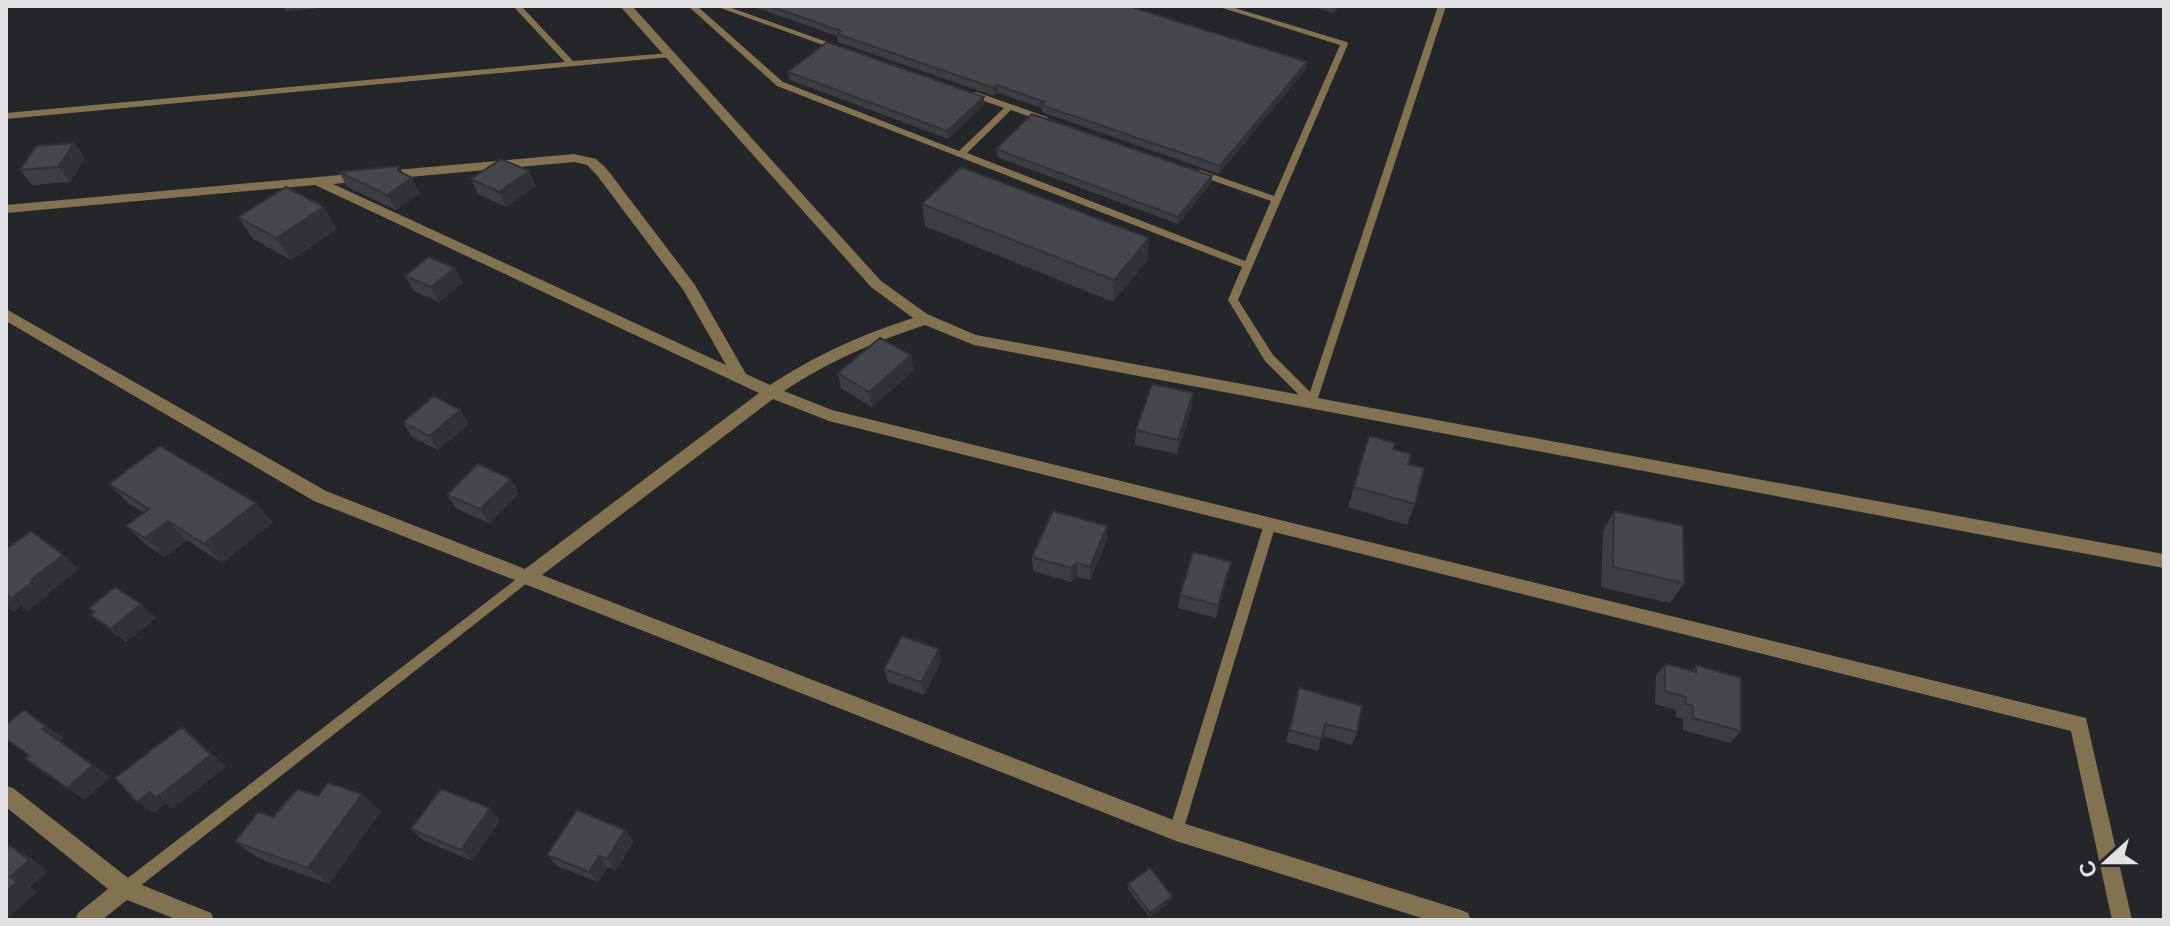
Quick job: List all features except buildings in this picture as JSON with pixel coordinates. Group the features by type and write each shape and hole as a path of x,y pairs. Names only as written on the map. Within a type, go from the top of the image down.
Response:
{"street":[{"path":"626,6 876,284 923,320 974,340 1312,401 1840,504 2164,561"},
{"path":"6,209 554,158 591,162 690,288 740,377"},
{"path":"314,180 771,392 829,415 2079,724 2122,920"},
{"path":"6,314 320,496 1176,831 1461,920"},
{"path":"527,577 771,392 817,362 866,339 923,320"},
{"path":"6,795 125,889 204,920"},
{"path":"85,920 125,889"}],"lane":[{"path":"517,6 571,64"},
{"path":"692,6 780,84 1248,266"},
{"path":"719,6 850,51"},
{"path":"1220,6 1344,44 1233,300 1269,358 1312,401 1442,6"},
{"path":"6,116 670,55"},
{"path":"966,92 1054,123"},
{"path":"961,154 1009,107"},
{"path":"1187,169 1277,200"},
{"path":"1176,831 1270,524"},
{"path":"125,889 527,577"}]}
